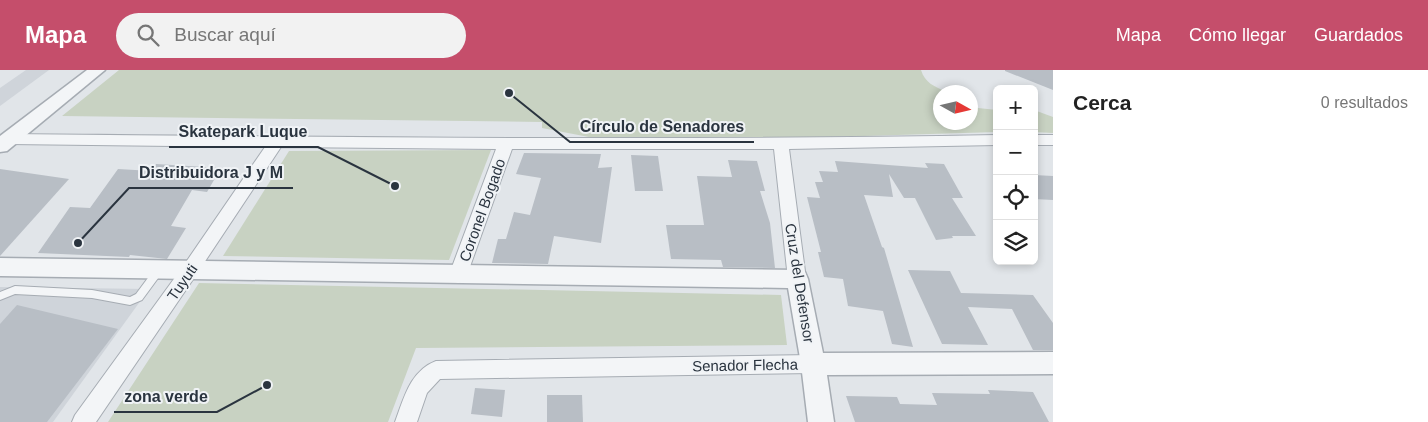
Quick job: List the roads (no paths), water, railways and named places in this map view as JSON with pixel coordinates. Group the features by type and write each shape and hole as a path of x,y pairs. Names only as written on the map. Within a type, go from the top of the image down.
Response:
{"street":[{"path":"4,142 97,70"},
{"path":"4,142 277,140 506,144 781,144 993,140"},
{"name":"Tuyuti","path":"83,422 190,270 277,140"},
{"path":"1038,140 1053,140"},
{"name":"Coronel Bogado","path":"458,275 506,144"},
{"name":"Cruz del Defensor","path":"781,144 797,279 813,364 820,422"},
{"path":"0,267 797,279"},
{"name":"Senador Flecha","path":"406,422 418,386 426,376 436,370 813,364 1053,363"}],"lane":[{"path":"0,296 15,290 92,294 130,300 139,297 160,270"}],"place":[{"name":"Círculo de Senadores","path":"509,93"},
{"name":"Skatepark Luque","path":"395,186"},
{"name":"Distribuidora J y M","path":"78,243"},
{"name":"zona verde","path":"267,385"}]}
